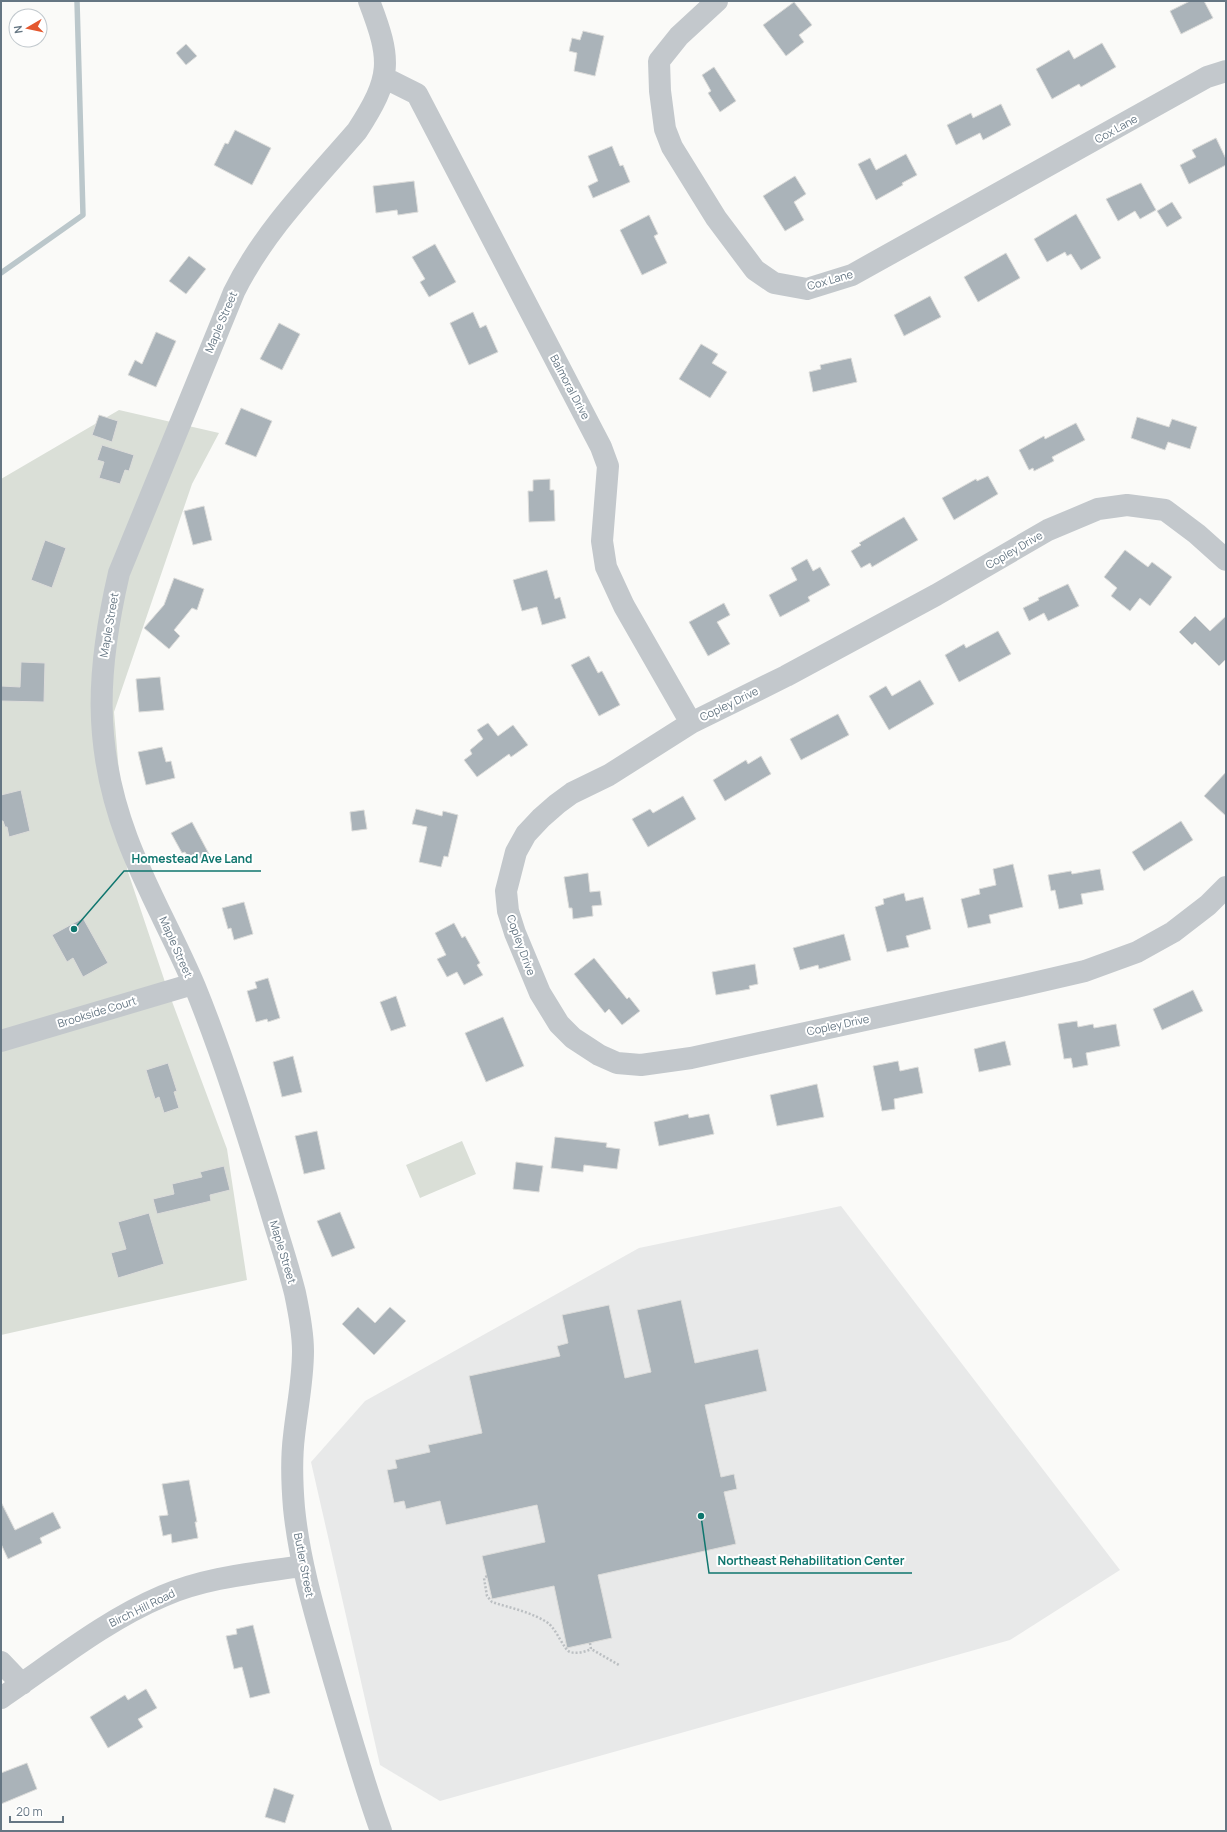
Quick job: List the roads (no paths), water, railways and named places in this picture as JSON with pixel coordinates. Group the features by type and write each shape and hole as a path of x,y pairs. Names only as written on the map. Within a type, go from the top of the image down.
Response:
{"street":[{"name":"Maple Street","path":"294,1291 248,1137 193,984 128,839 110,780 102,723 101,680 110,612 119,574 223,317 246,267 281,219 357,132 369,112 385,78 386,57 380,28 370,1"},
{"name":"Cox Lane","path":"717,1 679,36 659,61 660,91 665,129 672,147 716,218 755,270 774,283 807,289 852,275 1207,78 1226,71"},
{"name":"Balmoral Drive","path":"385,78 417,94 601,447 608,466 602,541 606,567 624,606 691,723"},
{"name":"Copley Drive","path":"1226,560 1197,534 1165,510 1127,505 1098,509 1048,530 916,606 786,676 691,723 608,775 572,793 557,804 526,834 516,852 510,870 506,891 508,911 517,940 540,994 559,1024 573,1038 599,1055 617,1064 641,1065 691,1058 1016,987 1085,970 1137,952 1173,932 1208,905 1226,887"},
{"name":"Brookside Court","path":"1,1041 193,984"},
{"name":"Butler Street","path":"294,1291 301,1325 303,1350 302,1377 293,1440 292,1477 302,1566 368,1794 381,1831"},
{"name":"Birch Hill Road","path":"1,1698 108,1625 162,1596 182,1589 224,1579 302,1566"},
{"path":"1,1662 22,1684"},
{"path":"365,1831 368,1794"}],"waterway":[{"path":"1,273 83,215 77,1"}],"place":[{"name":"Homestead Ave Land","path":"74,929"},
{"name":"Northeast Rehabilitation Center","path":"701,1516"}]}
